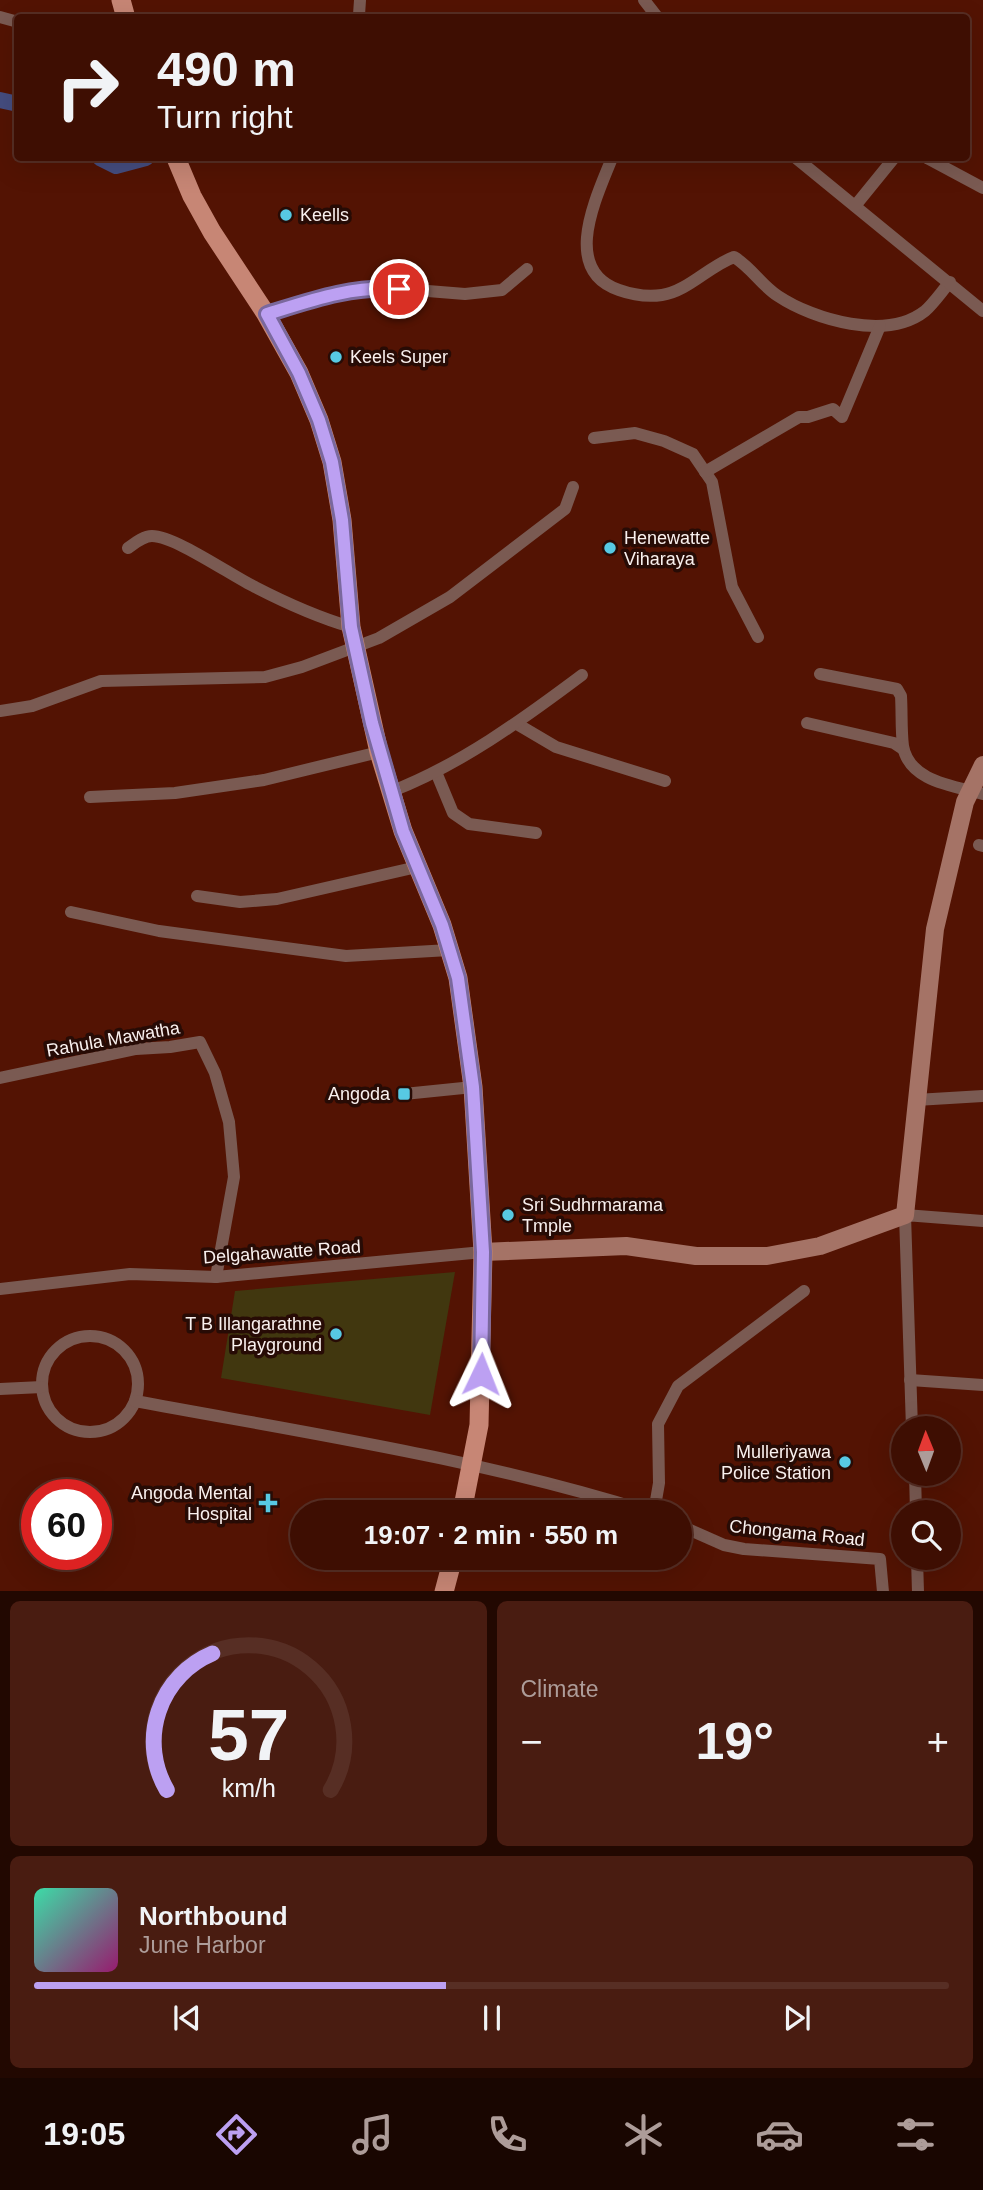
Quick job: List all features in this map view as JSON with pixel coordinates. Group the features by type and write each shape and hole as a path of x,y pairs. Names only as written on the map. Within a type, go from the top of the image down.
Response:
{"main road":[{"path":"177,161 192,196 212,232 267,314 299,373 319,420 332,462 342,520 351,627 379,752 390,792 458,978 473,1087 483,1252 479,1425 464,1500"},
{"path":"444,1591 450,1570"}],"street":[{"path":"644,0 655,14"},
{"path":"611,161 596,198 585,249 597,275 608,286 637,294 664,295 722,261 734,257 743,262 775,294 801,310 864,327 904,321 925,311 950,282"},
{"path":"800,161 950,282 983,312"},
{"path":"855,206 892,161"},
{"path":"933,161 983,188"},
{"path":"267,314 350,290 377,288 465,294 502,290 527,268"},
{"path":"705,472 799,417 833,409 842,417 880,326"},
{"path":"594,438 635,433 664,441 692,454 712,482 732,587 758,637"},
{"path":"0,711 32,706 101,681 265,677 355,648 379,638 450,597 565,509 573,487"},
{"path":"128,548 142,538 153,536 176,544 255,587 320,618 351,627"},
{"path":"820,674 897,689 901,696 904,749 916,769 932,780 977,792"},
{"path":"390,792 436,772 517,724 582,675"},
{"path":"807,723 894,743 904,749"},
{"path":"517,724 556,747 665,781"},
{"path":"90,797 175,793 264,780 379,752"},
{"path":"912,1416 905,1215 916,1100 935,929 965,802 977,792 983,765"},
{"path":"436,772 453,813 470,824 536,833"},
{"path":"197,896 240,902 277,899 417,867"},
{"path":"71,912 159,931 346,956 449,950"},
{"name":"Rahula Mawatha","path":"0,1078 136,1049 200,1042 215,1073 229,1122 234,1177 216,1277"},
{"path":"404,1094 473,1087"},
{"path":"916,1100 983,1096"},
{"path":"483,1252 626,1246 696,1255 767,1256 820,1246 905,1215 983,1221"},
{"name":"Delgahawatte Road","path":"0,1289 130,1274 216,1277 483,1252"},
{"path":"654,1500 659,1483 658,1424 678,1386 804,1292"},
{"path":"89,1336 104,1338 118,1345 129,1356 136,1370 138,1386 135,1401 126,1415 114,1425 99,1431 82,1431 67,1426 54,1416 46,1403 42,1387 43,1372 55,1352 74,1339 89,1336"},
{"path":"910,1380 983,1385"},
{"path":"0,1390 42,1387"},
{"path":"135,1401 472,1464 609,1500"},
{"name":"Chongama Road","path":"692,1530 724,1545 744,1549 880,1559 883,1591"},
{"path":"917,1570 918,1591"}],"shaded area":[{"name":"T B Illangarathne Playground","path":"455,1272 430,1415 221,1378 235,1291"}],"waterway":[{"path":"0,100 14,103"},
{"path":"106,161 116,166 135,161"}],"place":[{"name":"Keells","path":"286,215"},
{"name":"Keels Super","path":"336,357"},
{"name":"Henewatte Viharaya","path":"610,548"},
{"name":"Angoda","path":"404,1094"},
{"name":"Sri Sudhrmarama Tmple","path":"508,1215"},
{"name":"T B Illangarathne Playground","path":"336,1334"},
{"name":"Mulleriyawa Police Station","path":"845,1462"},
{"name":"Angoda Mental Hospital","path":"268,1503"}],"route":[{"path":"399,289 337,292 267,314 299,373 319,420 332,462 342,520 351,627 379,752 403,831 442,925 458,978 473,1087 483,1252 481,1374"}]}
